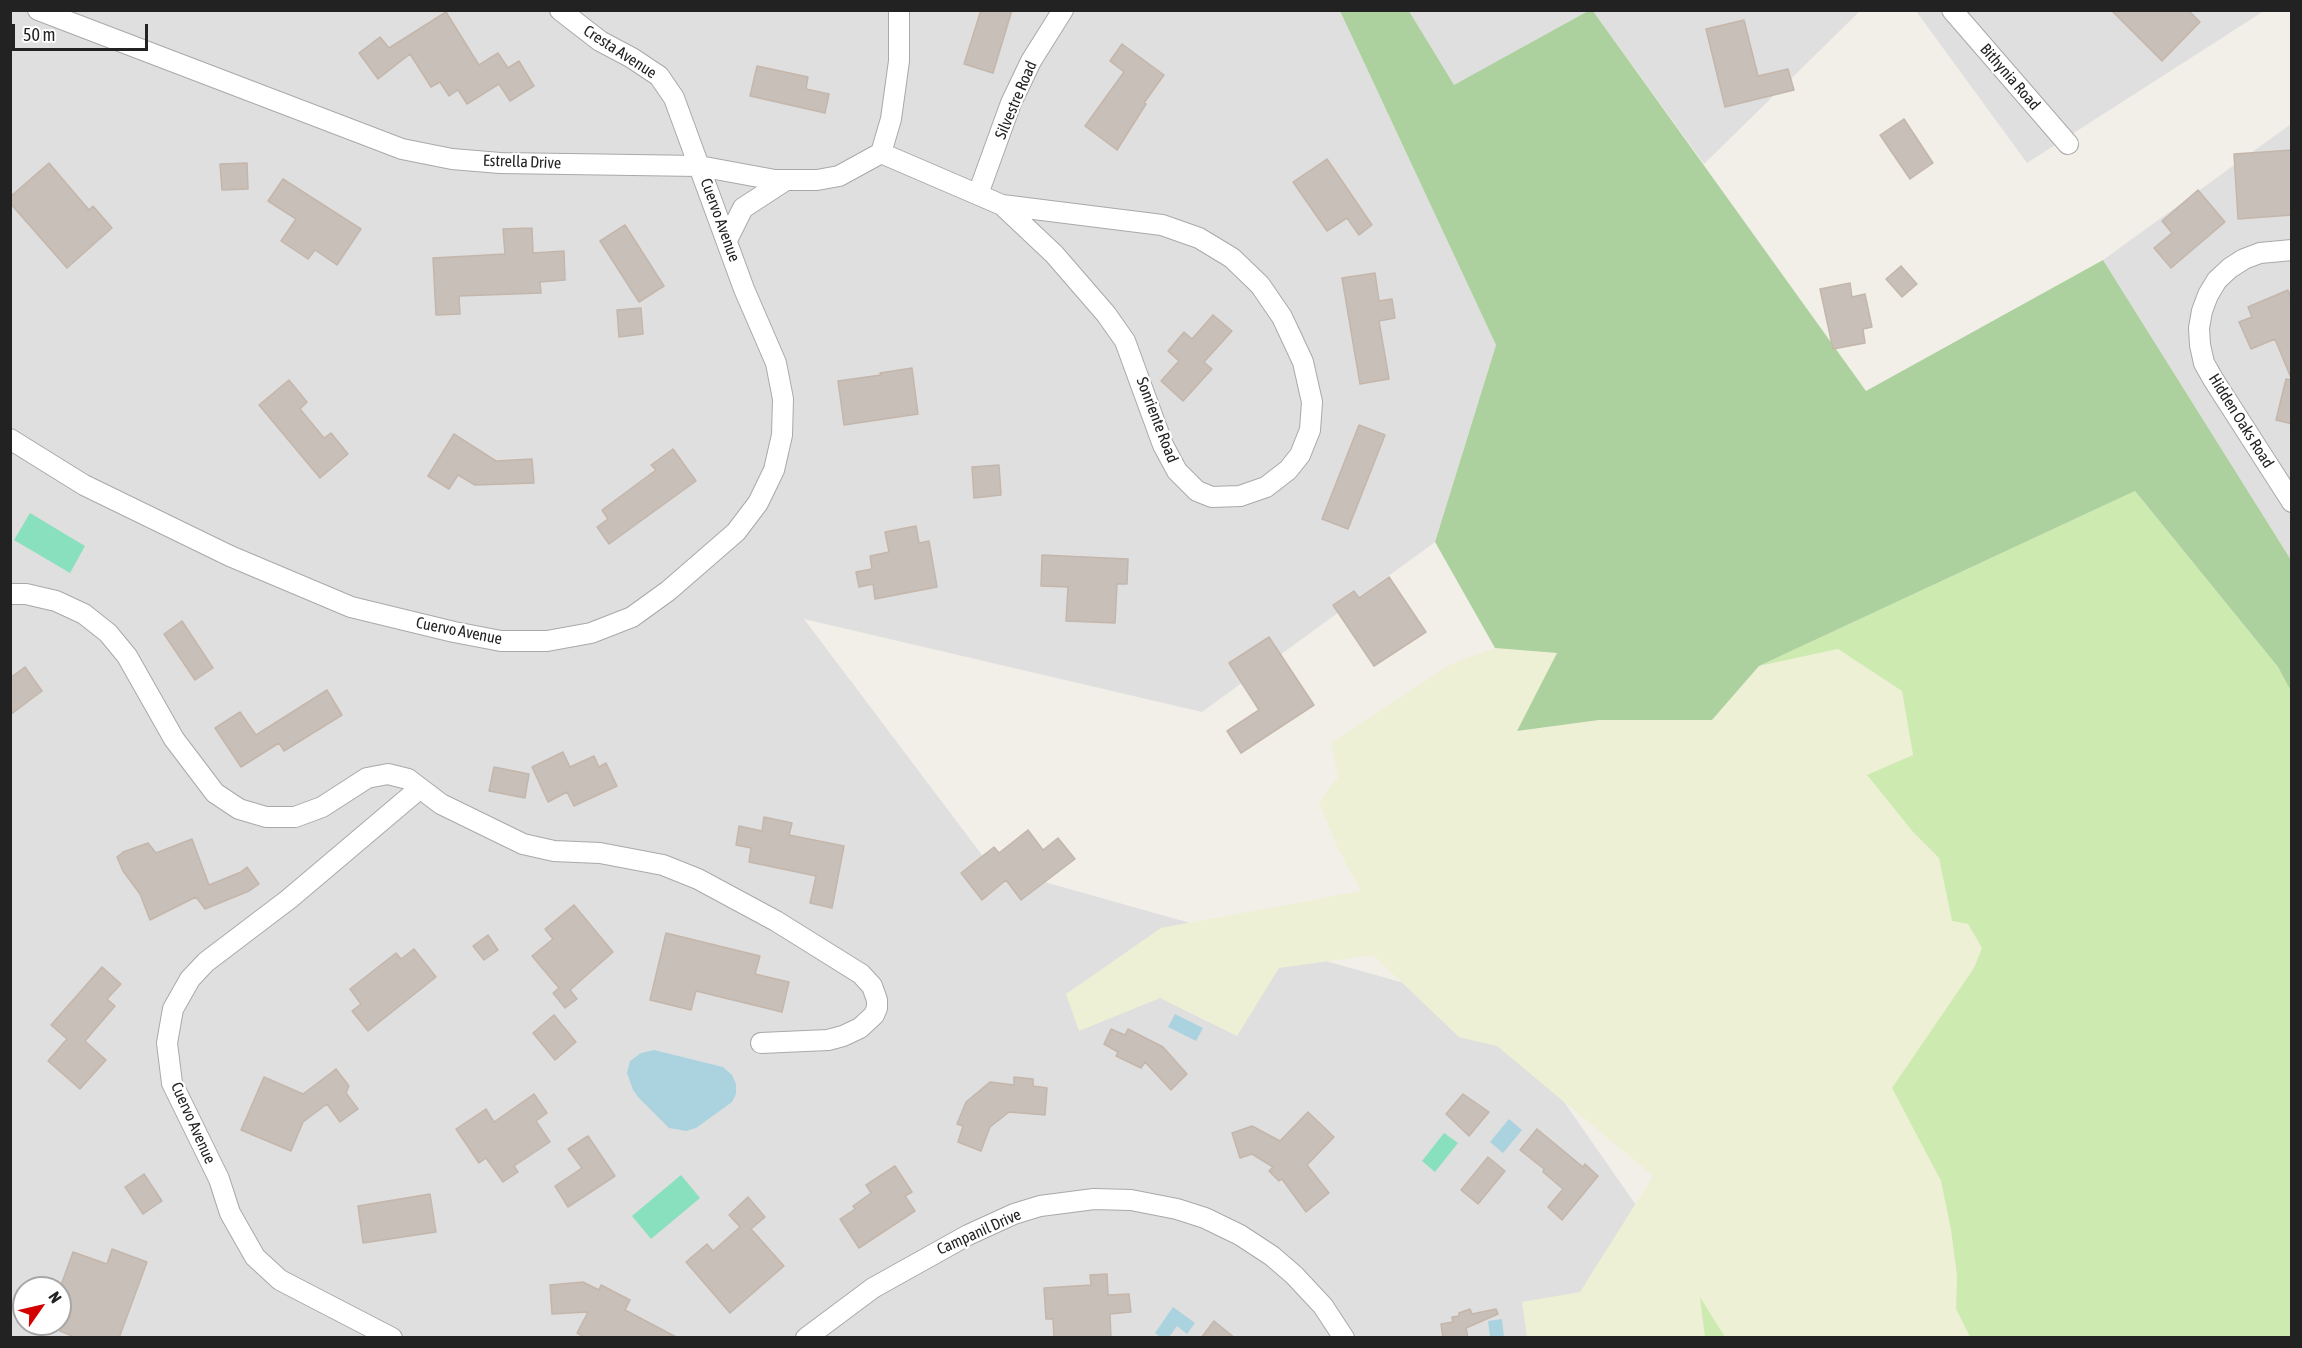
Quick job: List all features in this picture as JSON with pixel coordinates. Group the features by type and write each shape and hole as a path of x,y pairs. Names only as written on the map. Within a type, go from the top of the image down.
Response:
{"street":[{"name":"Estrella Drive","path":"38,10 402,148 452,159 500,163 699,165 786,180 817,180 839,176 881,153"},
{"name":"Cresta Avenue","path":"560,10 600,42 632,58 659,76 674,98 699,165"},
{"path":"881,153 891,119 899,61 899,10"},
{"name":"Silvestre Road","path":"978,194 1011,103 1031,61 1063,10"},
{"name":"Bithynia Road","path":"1952,10 2068,144"},
{"name":"Sonriente Road","path":"881,153 1002,205 1162,225 1199,238 1232,258 1260,285 1282,317 1303,362 1312,402 1310,430 1300,455 1288,470 1266,487 1240,496 1212,497 1197,491 1177,471 1163,445 1125,341 1106,314 1054,254 1002,205"},
{"name":"Cuervo Avenue","path":"10,439 84,485 230,556 351,607 501,641 547,641 591,633 632,616 668,591 736,532 758,503 774,470 782,435 783,399 776,363 744,289 699,165"},
{"path":"727,240 742,208 786,180"},
{"name":"Hidden Oaks Road","path":"2292,250 2260,253 2230,268 2217,280 2208,295 2199,328 2204,363 2292,501"},
{"path":"10,594 26,594 56,601 84,614 108,633 128,656 174,739 215,793 239,809 266,817 295,817 322,807 367,778 388,774 408,779 441,804 523,844 554,851 600,854 663,865 698,879 776,921 861,974 872,986 877,1008 874,1015 860,1028 828,1040 760,1043"},
{"name":"Cuervo Avenue","path":"392,1338 280,1280 255,1257 234,1221 219,1179 172,1083 167,1043 173,1009 190,979 206,962 289,899 419,789"},
{"name":"Campanil Drive","path":"806,1338 873,1288 968,1235 1014,1214 1040,1206 1094,1199 1131,1200 1177,1209 1205,1218 1240,1235 1272,1256 1294,1275 1323,1306 1344,1338"}],"shaded area":[{"path":"841,10 846,13 847,10 1340,11 1496,345 1435,542 1202,712 804,619 991,867 1500,1010 1700,1297 1705,1337 11,1337 10,11"},
{"path":"1409,11 1588,11 1454,86"},
{"path":"1593,11 1860,11 1704,164"},
{"path":"1916,11 2264,11 2027,163"},
{"path":"2291,124 2291,560 2103,260"}],"green space":[{"path":"1340,11 1409,11 1454,85 1588,11 1593,11 1866,391 2103,260 2291,560 2291,691 2278,667 2135,491 1759,666 1712,720 1599,720 1517,731 1557,653 1495,648 1435,542 1496,345"},
{"path":"2135,491 2278,667 2292,691 2291,1337 1970,1337 1956,1309 1957,1276 1941,1181 1892,1088 1974,968 1982,948 1968,924 1952,921 1939,858 1913,832 1867,775 1913,755 1902,691 1838,649 1759,666"},
{"path":"30,513 85,546 70,573 14,540"},
{"path":"1495,648 1557,653 1518,731 1599,720 1712,720 1759,666 1838,649 1902,691 1913,755 1867,776 1913,832 1939,858 1952,921 1968,924 1982,948 1975,968 1893,1088 1941,1181 1957,1276 1956,1309 1970,1337 1725,1337 1700,1299 1705,1337 1527,1337 1522,1302 1580,1292 1653,1176 1497,1046 1459,1037 1373,955 1279,968 1237,1036 1160,998 1079,1031 1066,994 1161,928 1361,891 1338,849 1319,802 1338,777 1331,743 1451,664"},
{"path":"1444,1133 1458,1143 1435,1172 1422,1161"},
{"path":"681,1175 700,1198 651,1239 632,1216"},
{"path":"1700,1297 1725,1337 1705,1337"}],"water":[{"path":"1175,1014 1203,1028 1196,1041 1168,1027"},
{"path":"654,1050 723,1067 732,1075 736,1084 736,1094 732,1102 696,1128 686,1131 669,1128 639,1098 633,1090 627,1073 630,1061 641,1053"},
{"path":"1509,1119 1522,1130 1503,1153 1490,1142"},
{"path":"1173,1307 1195,1323 1187,1334 1177,1326 1169,1337 1160,1337 1155,1333"},
{"path":"1502,1319 1504,1337 1490,1337 1488,1321"}],"building":[{"path":"981,10 1012,10 993,73 964,64"},
{"path":"2111,10 2188,10 2200,22 2162,61"},
{"path":"446,12 479,65 498,53 508,68 519,61 534,86 510,101 499,84 467,104 458,90 449,96 440,82 431,87 410,54 378,79 359,53 380,37 389,48"},
{"path":"1744,20 1758,76 1788,69 1794,90 1725,107 1706,29"},
{"path":"1122,44 1164,75 1144,103 1146,104 1117,150 1085,126 1124,72 1110,61"},
{"path":"757,66 808,77 806,89 829,94 825,113 750,96"},
{"path":"1904,119 1933,163 1910,179 1880,135"},
{"path":"2292,150 2292,215 2238,219 2234,154"},
{"path":"1327,159 1372,225 1359,235 1347,218 1327,231 1293,182"},
{"path":"49,163 89,210 93,206 112,228 67,268 10,203 10,197"},
{"path":"247,163 248,189 222,190 220,164"},
{"path":"283,179 361,229 337,265 315,250 308,259 281,241 296,219 268,201"},
{"path":"2198,190 2225,222 2171,268 2154,248 2172,233 2162,221"},
{"path":"625,225 664,286 639,302 600,241"},
{"path":"532,228 533,253 564,251 565,280 540,282 541,293 459,296 460,314 436,315 433,258 505,254 503,229"},
{"path":"1901,266 1917,284 1902,297 1886,279"},
{"path":"1375,273 1379,301 1392,299 1395,318 1379,321 1389,379 1360,384 1342,278"},
{"path":"1850,283 1852,297 1865,294 1872,327 1863,329 1865,343 1833,349 1820,289"},
{"path":"2288,290 2292,300 2291,378 2275,339 2251,349 2239,322 2252,317 2248,307"},
{"path":"641,308 643,334 619,337 617,310"},
{"path":"1213,315 1232,331 1204,362 1212,369 1183,401 1161,381 1179,361 1168,351 1184,332 1192,339"},
{"path":"912,368 918,414 844,425 838,381"},
{"path":"2286,379 2292,380 2292,424 2276,420"},
{"path":"289,380 307,402 300,409 324,438 331,433 348,454 320,478 259,405"},
{"path":"1359,425 1385,435 1348,529 1322,519"},
{"path":"454,434 496,461 532,459 534,483 475,485 458,475 449,489 428,476"},
{"path":"673,449 696,481 609,544 597,527 608,519 602,510 656,470 651,465"},
{"path":"999,465 1001,495 974,498 972,467"},
{"path":"916,526 919,543 929,541 937,587 875,599 873,584 859,587 856,572 872,569 870,556 889,552 885,532"},
{"path":"1042,555 1128,559 1127,584 1117,584 1115,623 1066,621 1068,587 1041,586"},
{"path":"1389,577 1426,632 1374,666 1333,605 1354,591 1359,598"},
{"path":"182,621 213,668 195,680 164,634"},
{"path":"1269,637 1314,705 1241,753 1227,731 1259,710 1229,663"},
{"path":"25,667 42,691 10,715 10,678"},
{"path":"327,690 342,715 284,751 279,743 241,767 215,728 240,712 256,735"},
{"path":"563,752 570,767 594,756 599,767 606,763 617,786 574,806 567,792 548,802 532,767"},
{"path":"494,767 529,774 525,798 489,791"},
{"path":"764,817 792,823 789,835 844,846 832,908 810,903 816,876 749,862 751,848 736,845 739,826 762,831"},
{"path":"1028,830 1043,850 1058,838 1075,859 1021,900 1006,880 982,900 961,873 994,847 999,853"},
{"path":"192,839 209,885 241,872 247,867 259,884 249,891 205,909 196,897 150,920 140,894 123,871 117,857 123,852 148,843 156,853"},
{"path":"574,905 613,952 570,990 577,999 565,1008 553,993 559,988 532,956 553,939 545,929"},
{"path":"666,933 760,956 755,974 789,982 782,1012 696,991 691,1010 650,1000"},
{"path":"488,935 498,950 484,960 473,946"},
{"path":"414,949 436,977 368,1031 352,1011 361,1004 350,989 396,953 401,959"},
{"path":"102,967 121,984 107,999 115,1006 85,1041 106,1060 80,1089 48,1061 67,1039 51,1025"},
{"path":"554,1015 576,1042 555,1060 533,1033"},
{"path":"1111,1029 1125,1035 1128,1029 1163,1047 1187,1074 1171,1090 1145,1062 1141,1068 1116,1056 1118,1052 1104,1044"},
{"path":"336,1069 349,1086 346,1093 358,1109 340,1122 327,1104 303,1122 291,1151 241,1130 264,1077 303,1094"},
{"path":"1014,1077 1033,1079 1033,1086 1047,1088 1045,1115 1009,1112 990,1127 981,1151 958,1142 963,1126 957,1124 966,1102 990,1082 1014,1085"},
{"path":"534,1094 547,1113 536,1121 550,1142 514,1166 518,1172 503,1182 486,1158 479,1163 456,1129 486,1109 494,1122"},
{"path":"1463,1094 1489,1112 1469,1136 1446,1114"},
{"path":"1308,1112 1334,1137 1307,1165 1329,1193 1306,1212 1282,1179 1279,1181 1269,1171 1273,1167 1252,1154 1240,1158 1232,1133 1252,1126 1280,1141"},
{"path":"1537,1129 1583,1167 1585,1164 1598,1176 1562,1220 1548,1207 1563,1189 1543,1172 1544,1169 1520,1150"},
{"path":"588,1136 615,1176 568,1207 555,1186 582,1168 568,1149"},
{"path":"1488,1157 1505,1171 1478,1204 1461,1190"},
{"path":"895,1166 912,1192 905,1196 915,1211 859,1248 840,1219 855,1209 853,1206 871,1193 866,1185"},
{"path":"144,1174 162,1201 143,1214 125,1187"},
{"path":"430,1194 436,1232 363,1243 358,1206"},
{"path":"748,1197 765,1217 751,1229 784,1266 730,1313 686,1262 707,1244 713,1251 740,1227 729,1215"},
{"path":"112,1249 147,1262 119,1338 77,1338 72,1336 72,1276 64,1276 73,1252 107,1264"},
{"path":"1107,1274 1108,1295 1129,1294 1131,1312 1110,1314 1111,1338 1054,1338 1053,1319 1046,1319 1044,1288 1091,1285 1090,1275"},
{"path":"583,1282 599,1290 601,1285 630,1300 625,1310 678,1338 586,1338 577,1333 588,1312 552,1314 550,1285"},
{"path":"1470,1309 1472,1314 1496,1309 1498,1314 1466,1328 1468,1338 1443,1338 1441,1324 1453,1322 1452,1317 1459,1316 1459,1313"},
{"path":"1214,1321 1235,1338 1201,1338"}]}
